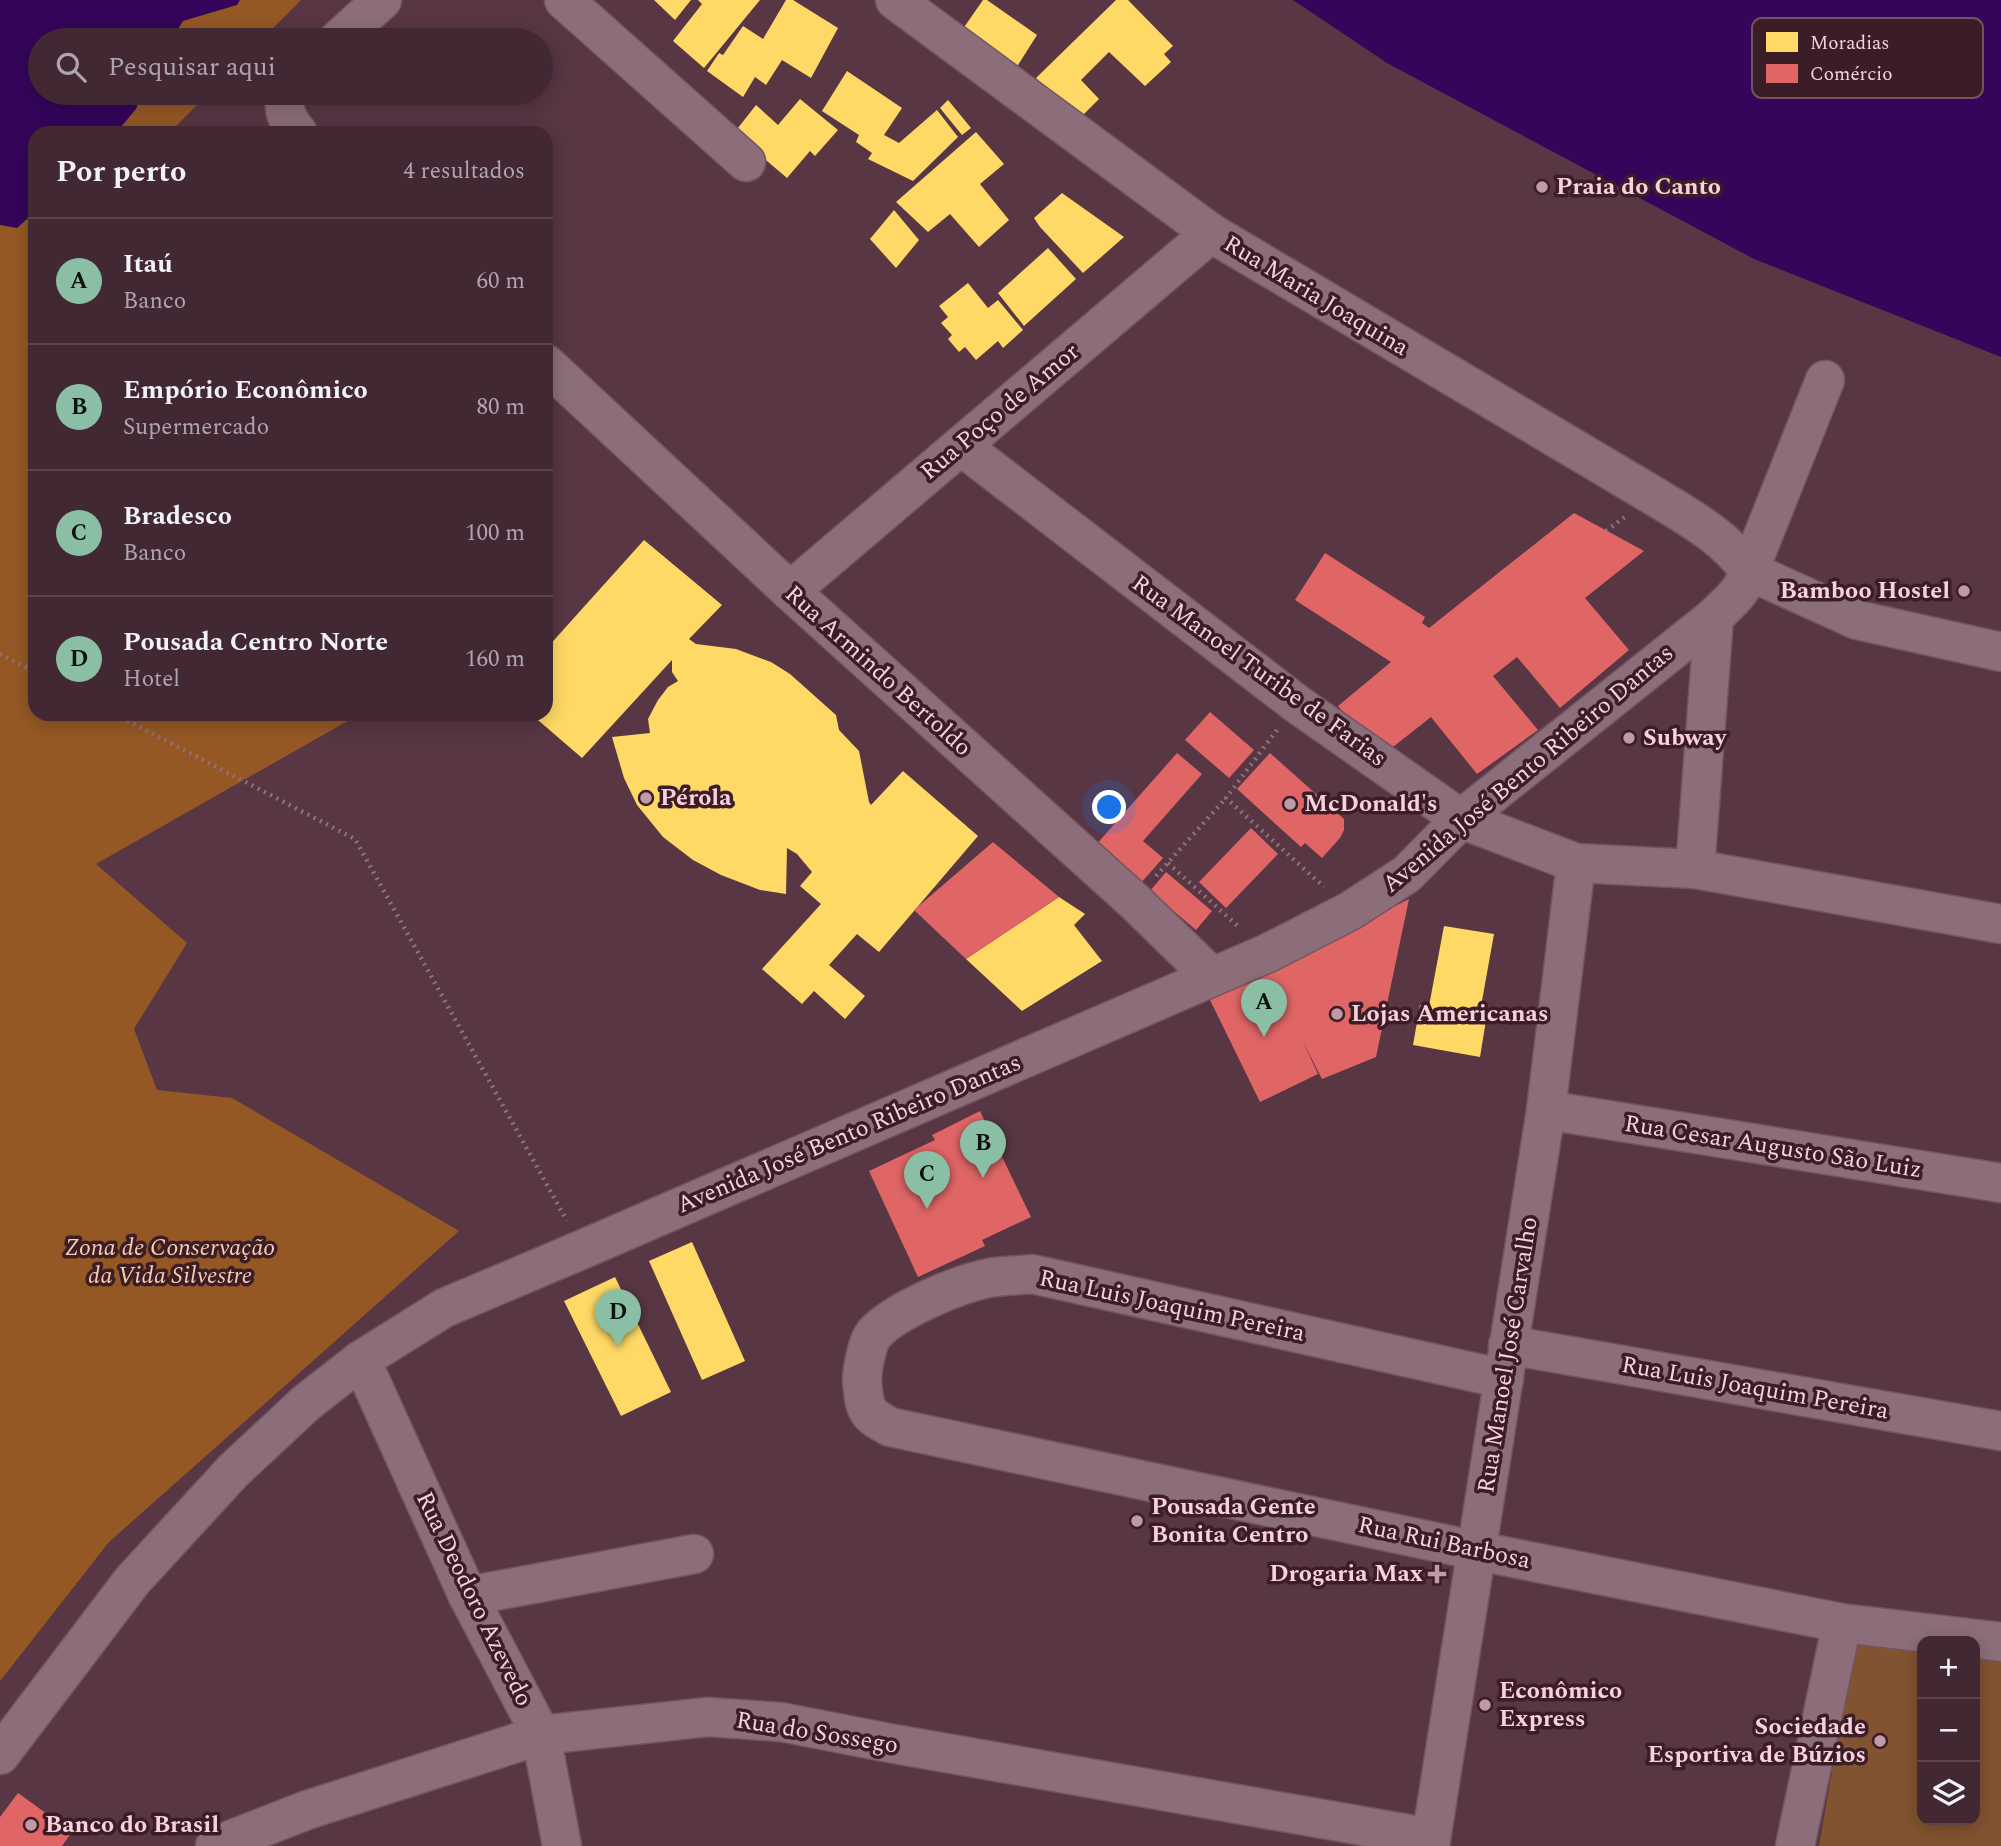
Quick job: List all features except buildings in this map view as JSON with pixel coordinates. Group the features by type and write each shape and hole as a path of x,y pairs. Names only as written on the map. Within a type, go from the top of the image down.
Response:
{"street":[{"path":"351,28 382,0"},
{"path":"564,0 746,162"},
{"name":"Rua Maria Joaquina","path":"895,0 1211,233 1654,496 1707,530 1739,556 1749,571"},
{"path":"285,105 285,113 293,126"},
{"name":"Rua Poço de Amor","path":"790,591 1211,233"},
{"name":"Rua Armindo Bertoldo","path":"553,371 790,591 1134,901 1212,977"},
{"name":"Avenida José Bento Ribeiro Dantas","path":"0,1755 141,1571 233,1472 306,1403 361,1360 444,1308 1268,953 1350,911 1408,874 1461,819 1714,617 1738,593 1746,581 1825,380"},
{"name":"Rua Manoel Turibe de Farias","path":"961,446 1297,704 1461,819 1576,863 1695,869 2001,924"},
{"path":"1749,571 1857,620 2001,652"},
{"path":"1695,869 1714,617"},
{"name":"Rua Manoel José Carvalho","path":"1430,1842 1546,1110 1576,863"},
{"name":"Rua Cesar Augusto São Luiz","path":"1546,1110 2001,1183"},
{"name":"Rua Luis Joaquim Pereira","path":"890,1427 872,1417 864,1404 862,1373 871,1337 890,1320 950,1290 988,1278 1032,1274 1506,1362 2001,1431"},
{"name":"Rua Deodoro Azevedo","path":"361,1360 468,1596 541,1735 562,1846"},
{"name":"Rua Rui Barbosa","path":"890,1427 1478,1551 1842,1623 2001,1642"},
{"path":"468,1596 694,1554"},
{"path":"1795,1846 1842,1623"},
{"name":"Rua do Sossego","path":"215,1846 307,1810 541,1735 708,1717 781,1722 1430,1842"}],"path":[{"path":"0,654 28,668"},
{"path":"1134,901 1226,798 1297,704"},
{"path":"129,721 355,839 555,1198 581,1250"},
{"path":"1226,798 1350,911"},
{"path":"1168,863 1268,953"}],"shaded area":[{"path":"0,0 240,0 237,5 183,21 179,28 28,28 28,105 138,105 122,126 28,126 28,218 17,228 0,225"},
{"path":"1293,0 2001,0 2001,357 1754,259 1387,63"},
{"name":"Sociedade Esportiva de Búzios","path":"1855,1639 1917,1648 1917,1825 1980,1825 1980,1659 2001,1662 2001,1846 1819,1846"}],"green space":[{"name":"Zona de Conservação da Vida Silvestre","path":"0,0 301,0 273,28 28,28 28,105 197,105 176,126 28,126 28,721 348,721 96,864 187,943 134,1029 157,1090 232,1098 459,1231 109,1542 0,1681"}],"place":[{"name":"Praia do Canto","path":"1542,187"},
{"name":"Bamboo Hostel","path":"1964,591"},
{"name":"Subway","path":"1629,738"},
{"name":"Pérola","path":"646,798"},
{"name":"McDonald's","path":"1290,804"},
{"name":"Lojas Americanas","path":"1337,1014"},
{"name":"Itaú","path":"1264,1037"},
{"name":"Empório Econômico","path":"983,1178"},
{"name":"Bradesco","path":"927,1209"},
{"name":"Pousada Centro Norte","path":"618,1347"},
{"name":"Pousada Gente Bonita Centro","path":"1137,1521"},
{"name":"Drogaria Max","path":"1437,1574"},
{"name":"Econômico Express","path":"1485,1705"},
{"name":"Sociedade Esportiva de Búzios","path":"1880,1741"},
{"name":"Banco do Brasil","path":"31,1825"}]}
